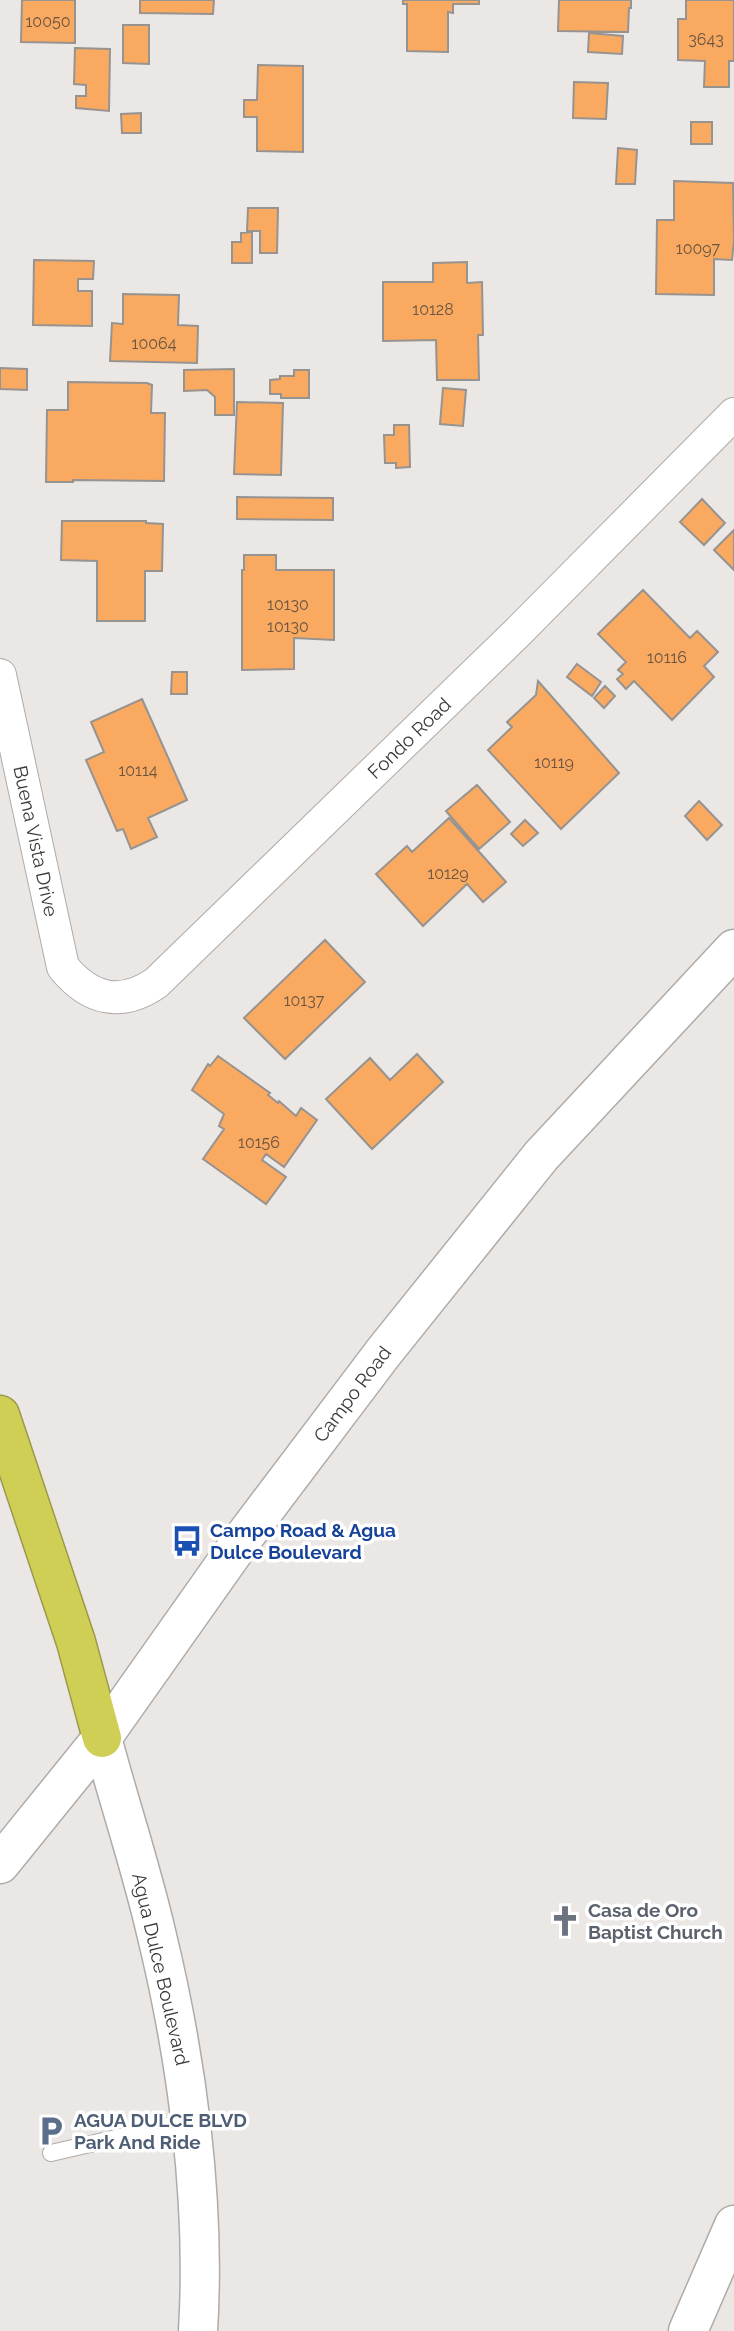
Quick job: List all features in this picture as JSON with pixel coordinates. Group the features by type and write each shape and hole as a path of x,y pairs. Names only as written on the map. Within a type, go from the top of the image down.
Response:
{"highway":[{"path":"0,1415 76,1642 102,1738"}],"main road":[{"name":"Campo Road","path":"0,1864 102,1738 244,1536 383,1353 541,1156 734,949"},
{"name":"Agua Dulce Boulevard","path":"102,1738 156,1929 185,2073 198,2232 198,2331"},
{"path":"688,2331 734,2225"}],"street":[{"name":"Fondo Road","path":"63,967 86,989 108,997 130,996 156,983 518,632 734,414"},
{"name":"Buena Vista Drive","path":"0,675 63,967"}],"lane":[{"path":"51,2153 190,2121"}],"building":[{"path":"22,0 75,0 75,43 21,42"},
{"path":"140,0 214,0 213,14 140,13"},
{"path":"403,0 479,0 479,4 453,4 453,13 448,12 448,52 407,51 407,4 403,4"},
{"path":"559,0 631,0 628,32 558,31"},
{"path":"686,0 734,0 734,61 729,61 729,87 704,87 705,61 678,60 678,19 686,19"},
{"path":"123,25 149,25 149,64 123,63"},
{"path":"589,33 623,36 622,54 588,52"},
{"path":"75,48 110,49 109,111 76,108 76,96 86,96 86,85 74,84"},
{"path":"258,65 303,66 303,152 257,151 257,117 244,117 244,100 257,100"},
{"path":"574,82 608,83 606,119 573,118"},
{"path":"141,113 141,133 122,133 121,114"},
{"path":"691,122 712,122 712,144 691,144"},
{"path":"618,148 637,150 635,184 616,184"},
{"path":"674,181 733,183 732,260 714,259 714,295 656,294 657,220 674,220"},
{"path":"248,208 278,208 277,253 260,253 260,231 247,231"},
{"path":"252,232 252,263 232,263 232,242 241,242 241,233"},
{"path":"34,260 94,261 93,279 78,279 78,291 92,291 92,326 33,325"},
{"path":"467,262 467,283 482,282 483,335 478,335 479,380 437,380 436,340 383,341 383,282 433,282 433,263"},
{"path":"123,294 179,295 178,325 198,326 197,363 110,361 112,323 123,324"},
{"path":"0,368 27,369 27,390 0,389"},
{"path":"234,369 234,415 215,415 215,397 207,390 184,391 184,370"},
{"path":"294,370 309,370 309,398 281,398 281,394 270,394 270,380 280,379 280,376 294,376"},
{"path":"68,382 152,385 151,413 165,413 164,481 46,482 47,410 68,410"},
{"path":"443,388 466,390 463,426 440,424"},
{"path":"237,402 283,403 281,475 234,474"},
{"path":"394,425 409,425 410,467 396,468 396,463 385,463 384,435 394,435"},
{"path":"237,497 333,498 333,520 237,519"},
{"path":"702,499 725,523 704,545 680,522"},
{"path":"62,521 146,521 163,524 162,571 145,571 145,621 97,621 97,561 61,560"},
{"path":"734,530 734,570 714,550"},
{"path":"244,555 276,555 276,570 334,570 334,640 294,638 294,669 242,670"},
{"path":"643,590 690,638 697,631 718,652 704,666 714,677 672,720 634,681 626,689 617,679 623,674 618,670 626,662 598,634"},
{"path":"577,664 601,682 592,696 567,677"},
{"path":"172,672 187,672 187,694 171,694"},
{"path":"538,681 619,773 561,829 488,750 512,727 507,722 536,695"},
{"path":"605,686 615,696 604,708 594,698"},
{"path":"142,699 187,800 148,818 157,837 131,849 123,829 117,831 86,760 104,752 91,722"},
{"path":"477,785 510,822 479,849 446,811"},
{"path":"699,801 722,825 707,840 685,816"},
{"path":"449,818 506,882 483,902 467,884 423,926 376,874 407,846 412,852"},
{"path":"525,820 538,833 523,846 511,834"},
{"path":"325,940 365,982 285,1059 244,1018"},
{"path":"417,1054 443,1082 372,1149 326,1099 370,1058 390,1080"},
{"path":"218,1056 270,1093 268,1095 296,1116 301,1108 317,1120 284,1167 266,1154 262,1160 286,1177 266,1204 203,1159 224,1129 219,1126 224,1114 192,1090 208,1064 210,1066"}],"place":[{"name":"Campo Road & Agua Dulce Boulevard","path":"187,1541"},
{"name":"Casa de Oro Baptist Church","path":"565,1921"},
{"name":"AGUA DULCE BLVD Park And Ride","path":"51,2131"}]}
